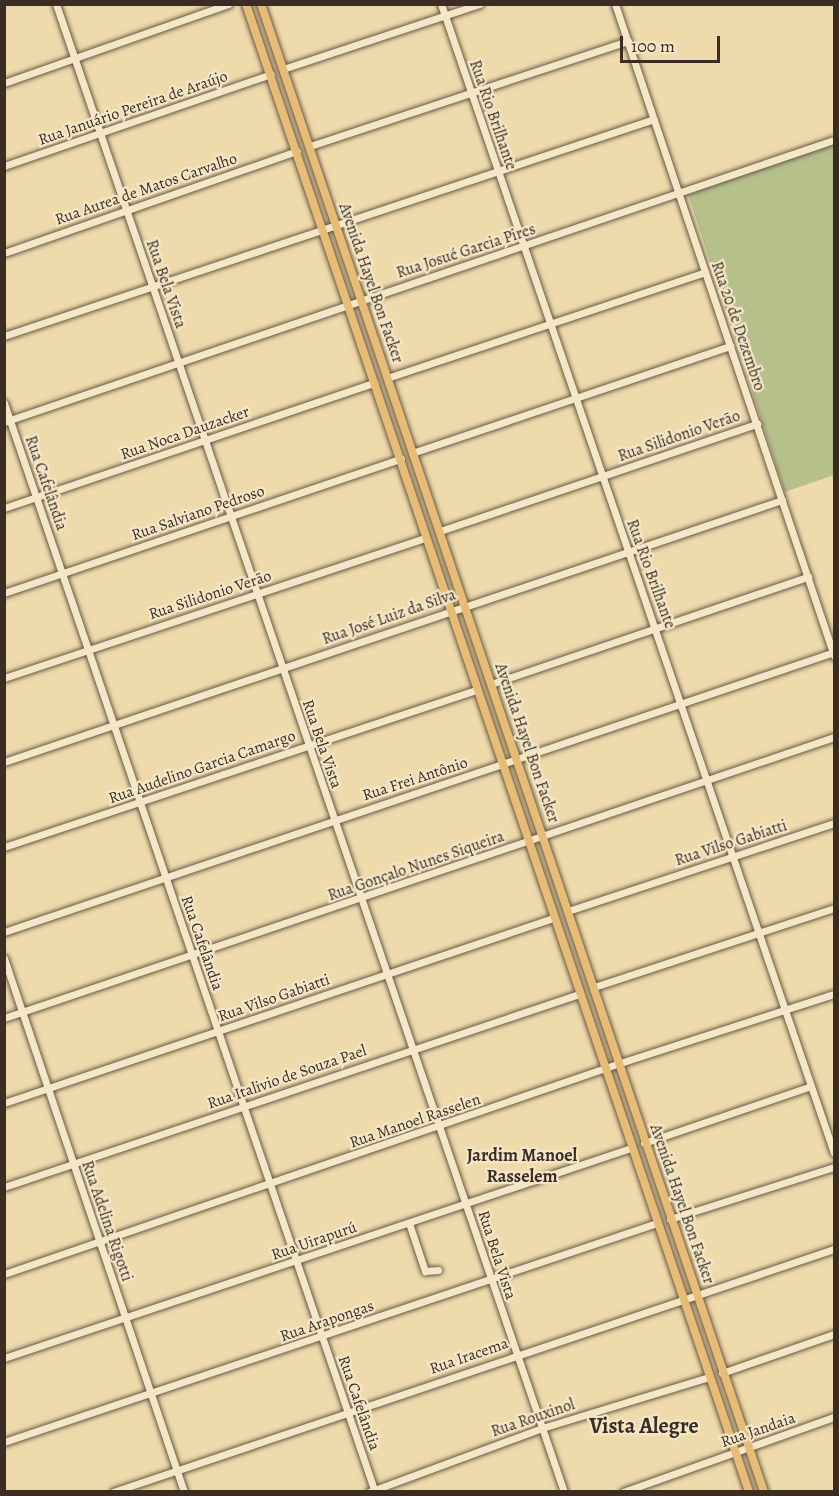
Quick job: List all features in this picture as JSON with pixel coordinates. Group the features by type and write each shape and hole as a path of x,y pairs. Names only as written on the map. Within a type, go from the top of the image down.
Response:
{"main road":[{"name":"Avenida Hayel Bon Facker","path":"246,4 350,306 449,612 749,1491"},
{"name":"Avenida Hayel Bon Facker","path":"261,4 620,1063 644,1143 764,1491"}],"street":[{"name":"Rua Bela Vista","path":"56,4 333,821 387,973 489,1280 564,1491"},
{"path":"4,83 228,4"},
{"name":"Rua Rio Brilhante","path":"441,4 627,552 656,628 735,856 834,1153"},
{"path":"283,69 480,4"},
{"name":"Rua 20 de Dezembro","path":"615,4 834,653"},
{"path":"310,146 628,41"},
{"name":"Rua Januário Pereira de Araújo","path":"4,166 271,74"},
{"path":"4,336 324,229 335,223 654,118"},
{"name":"Rua Josué Garcia Pires","path":"7,421 834,140"},
{"name":"Rua Aurea de Matos Carvalho","path":"4,253 297,151"},
{"path":"387,378 705,272"},
{"path":"412,453 730,346"},
{"name":"Rua Noca Dauzacker","path":"4,508 206,442 374,383"},
{"name":"Rua Cafelândia","path":"4,403 7,421 36,497 114,725 348,1412 372,1491"},
{"name":"Rua Silidonio Verão","path":"440,531 757,424"},
{"name":"Rua Salviano Pedroso","path":"4,593 400,459"},
{"name":"Rua José Luiz da Silva","path":"4,762 464,605 782,500"},
{"name":"Rua Silidonio Verão","path":"4,678 424,538"},
{"path":"491,684 808,577"},
{"name":"Rua Frei Antônio","path":"4,932 834,653"},
{"name":"Rua Audelino Garcia Camargo","path":"4,848 476,690"},
{"name":"Rua Gonçalo Nunes Siqueira","path":"4,1018 360,899 542,835 709,781 834,736"},
{"name":"Rua Vilso Gabiatti","path":"568,911 834,823"},
{"path":"594,987 834,908"},
{"name":"Rua Vilso Gabiatti","path":"4,1103 553,918"},
{"name":"Rua Adelina Rigotti","path":"4,958 184,1491"},
{"name":"Rua Italivio de Souza Pael","path":"4,1187 412,1048 579,994"},
{"name":"Rua Manoel Rasselen","path":"4,1274 439,1127 620,1063 834,994"},
{"path":"644,1143 811,1086"},
{"name":"Rua Uirapurú","path":"4,1358 297,1262 631,1148"},
{"path":"670,1219 834,1167"},
{"path":"409,1223 425,1271 438,1270"},
{"name":"Rua Arapongas","path":"4,1442 657,1223"},
{"name":"Rua Iracema","path":"113,1491 517,1354 685,1301 834,1250"},
{"path":"722,1373 834,1334"},
{"name":"Rua Rouxinol","path":"372,1491 542,1428 709,1377"},
{"name":"Rua Jandaia","path":"623,1491 834,1417"}],"green space":[{"path":"834,144 834,475 785,492 688,194"}],"district":[{"name":"Jardim Manoel Rasselem","path":"522,1166"},
{"name":"Vista Alegre","path":"644,1427"}]}
